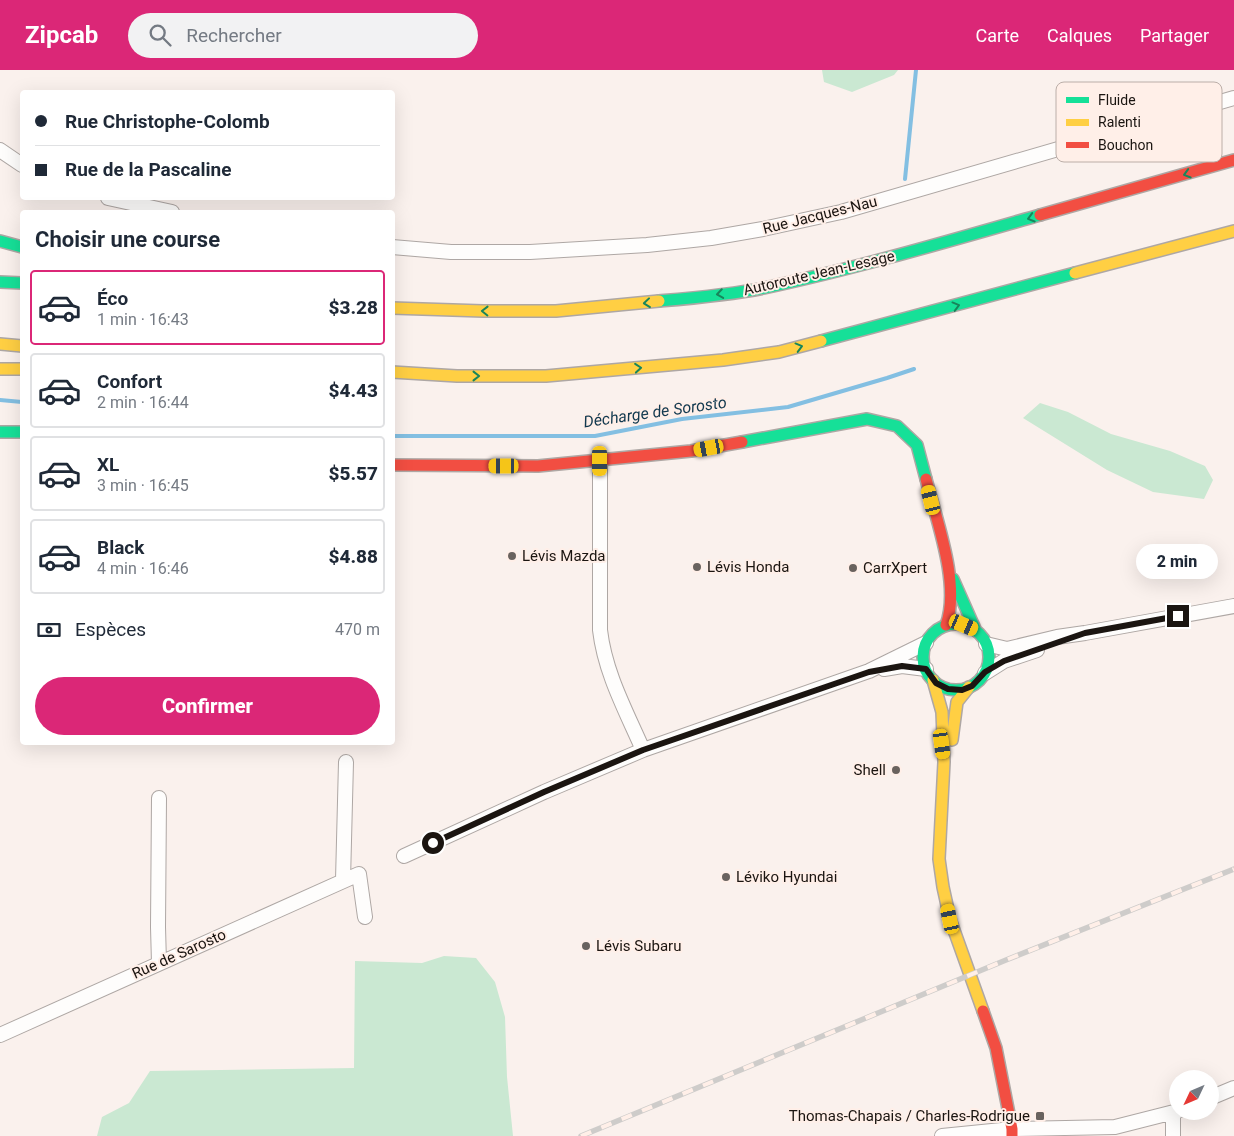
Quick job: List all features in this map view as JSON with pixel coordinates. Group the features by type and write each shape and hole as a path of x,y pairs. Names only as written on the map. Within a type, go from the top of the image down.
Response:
{"main road":[{"name":"Autoroute Jean-Lesage","path":"395,306 483,311 556,311 696,298 763,288 882,260 1234,160"},
{"path":"395,372 457,376 546,376 723,360 780,352 1234,231"},
{"path":"0,241 20,246"},
{"path":"0,282 20,283"},
{"path":"0,344 20,346"},
{"path":"0,369 20,369"},
{"path":"395,380 457,376"},
{"path":"395,465 538,466 691,451 867,419 897,426 917,445 950,574 950,606 946,625"},
{"path":"0,432 20,432"},
{"path":"929,675 936,683 950,690 962,690 978,681 985,672 989,655 983,638 976,631 968,617 958,587 950,574"},
{"path":"976,631 964,625 946,625 935,632 926,643 923,658 942,712 944,762 940,859 943,887 950,919 996,1048 1012,1133"},
{"path":"944,762 951,747 957,702 968,687"}],"street":[{"path":"0,150 20,164"},
{"name":"Rue Jacques-Nau","path":"395,247 451,252 530,252 647,245 711,238 841,212 1056,150"},
{"path":"117,200 163,210"},
{"path":"600,461 600,630 602,650 608,670 643,750"},
{"path":"986,644 1007,649 1057,637 1234,606"},
{"path":"985,672 1004,661 1085,633"},
{"path":"404,856 539,794 643,750 869,672 926,643"},
{"path":"869,672 902,666 929,675"},
{"path":"343,880 346,762"},
{"path":"159,798 159,963"},
{"name":"Rue de Sarosto","path":"0,1035 359,874 365,917"},
{"path":"1219,1094 1234,1088"},
{"path":"942,1136 1115,1127 1169,1114"},
{"path":"1173,1136 1174,1120"}],"green space":[{"path":"822,70 898,70 894,75 852,92 824,82"},
{"path":"1040,403 1068,412 1111,434 1170,451 1205,466 1213,480 1204,499 1153,492 1107,470 1023,418"},
{"path":"444,956 476,958 495,982 505,1017 507,1077 513,1136 97,1136 102,1117 129,1103 150,1071 354,1068 355,961 422,963"}],"waterway":[{"name":"Décharge de Sorosto","path":"905,179 916,70"},
{"name":"Décharge de Sorosto","path":"395,436 595,436 682,419 788,407 914,369"},
{"name":"Décharge de Sorosto","path":"0,400 20,402"}],"railway":[{"path":"581,1136 1006,960 1234,869"}],"traffic: fast":[{"path":"659,301 738,293 764,288 903,254 1040,215"},
{"path":"0,241 20,246"},
{"path":"821,341 1075,273"},
{"path":"0,282 20,283"},
{"path":"742,442 867,419 897,426 917,445 926,479"},
{"path":"0,432 20,432"},
{"path":"953,579 976,631"},
{"path":"956,624 969,627 979,634 986,644 989,657 986,670 979,680 969,687 956,690 943,687 933,680 926,670 923,657 926,644 933,634 943,627 956,624"}],"traffic: slow":[{"path":"1075,273 1234,231"},
{"path":"395,308 556,311 659,301"},
{"path":"395,372 457,376 546,376 723,360 779,352 821,341"},
{"path":"0,344 20,346"},
{"path":"0,369 20,369"},
{"path":"933,680 942,712 944,762 939,859 943,887 950,919 983,1011"},
{"path":"952,740 957,702 969,687"}],"traffic: jam":[{"path":"1040,215 1234,160"},
{"path":"395,465 538,466 691,451 742,442"},
{"path":"926,479 941,532 949,572 950,609 946,625"},
{"path":"983,1011 996,1048 1012,1136"}],"place":[{"name":"Lévis Mazda","path":"512,556"},
{"name":"Lévis Honda","path":"697,567"},
{"name":"CarrXpert","path":"853,568"},
{"name":"Shell","path":"896,770"},
{"name":"Léviko Hyundai","path":"726,877"},
{"name":"Lévis Subaru","path":"586,946"},
{"name":"Thomas-Chapais / Charles-Rodrigue","path":"1040,1116"}],"route":[{"path":"433,843 544,792 643,750 785,699 869,672 902,666 926,669 936,683 950,690 962,690 972,686 985,672 1004,661 1085,633 1178,616"}]}
